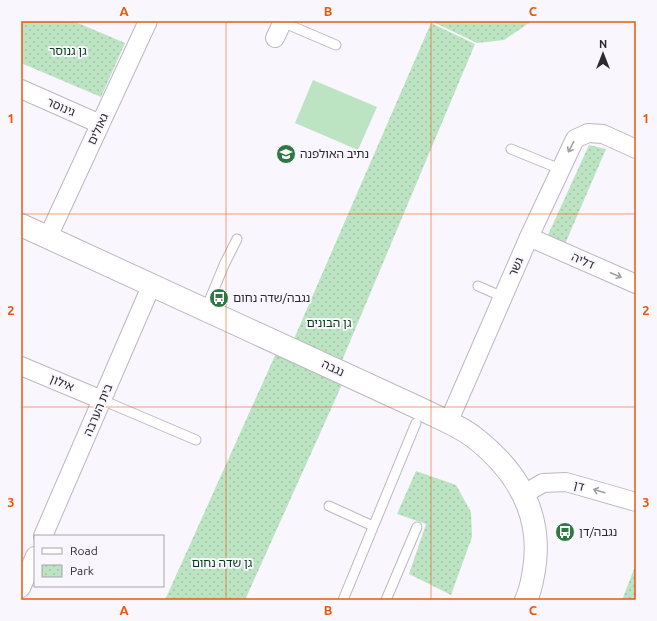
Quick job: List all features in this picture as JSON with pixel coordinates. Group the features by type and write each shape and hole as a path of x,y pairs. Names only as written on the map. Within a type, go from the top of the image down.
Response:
{"street":[{"name":"גאולים","path":"48,237 148,21"},
{"path":"275,38 282,21"},
{"name":"גינוסר","path":"21,89 100,124"},
{"name":"גשר","path":"448,422 529,237 575,138 588,133 603,134 636,149"},
{"name":"נגבה","path":"21,225 152,284 205,311 318,361 448,422 479,442 510,472 524,494 533,514 536,536 535,561 530,592 526,600"},
{"name":"דליה","path":"529,237 636,284"},
{"name":"בית הערבה","path":"43,535 152,284"},
{"name":"אילון","path":"21,366 102,400"},
{"name":"דן","path":"524,494 543,483 566,482 636,502"},
{"path":"21,588 34,558"}],"lane":[{"path":"282,21 336,45"},
{"path":"511,150 560,169"},
{"path":"205,311 237,240"},
{"path":"478,286 503,297"},
{"path":"102,400 196,440"},
{"path":"343,600 416,423"},
{"path":"329,506 374,526"},
{"path":"386,600 417,527"}],"green space":[{"name":"גן גנוסר","path":"21,21 73,21 125,43 101,97 21,63"},
{"path":"431,21 532,21 504,40 477,43"},
{"name":"גן הבונים","path":"431,23 475,44 341,363 293,341"},
{"path":"313,80 377,107 358,150 295,123"},
{"path":"589,145 606,149 565,244 548,235"},
{"name":"גן שדה נחום","path":"277,351 344,380 245,600 165,600"},
{"path":"416,471 456,485 471,512 472,537 451,595 409,574 426,524 397,514"},
{"path":"636,564 636,600 622,600"}],"place":[{"name":"נתיב האולפנה","path":"286,154"},
{"name":"נגבה/שדה נחום","path":"219,298"},
{"name":"נגבה/דן","path":"565,532"}]}
